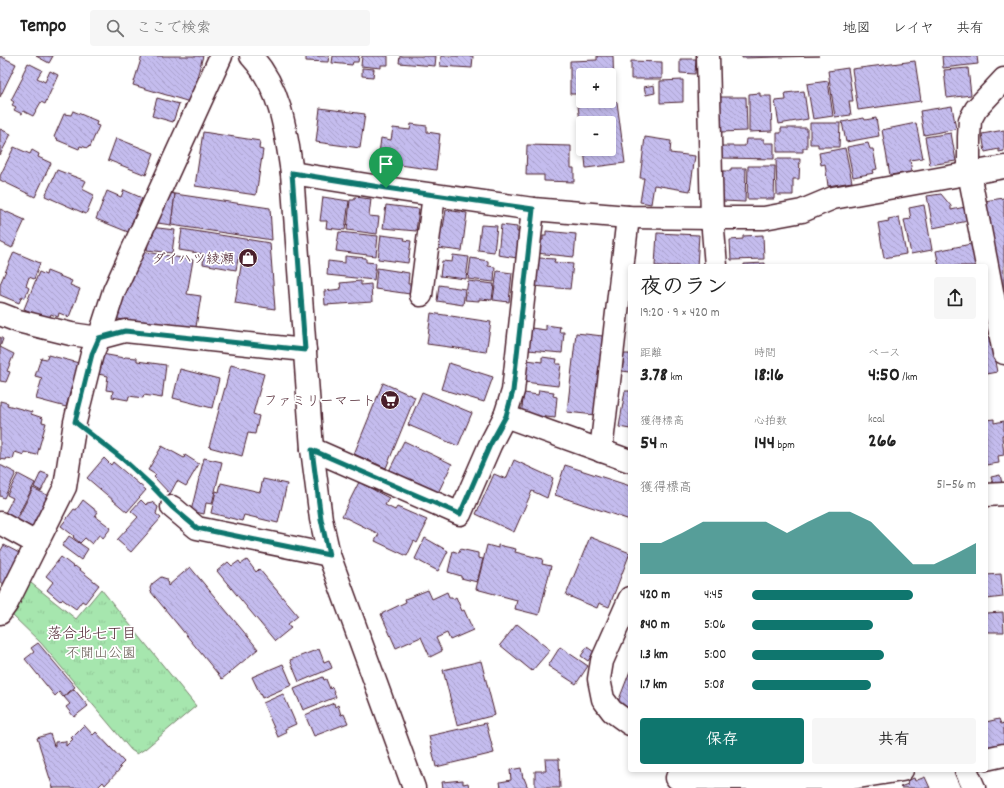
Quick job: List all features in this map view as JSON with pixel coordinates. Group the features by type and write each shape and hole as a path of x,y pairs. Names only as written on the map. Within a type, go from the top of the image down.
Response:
{"street":[{"path":"0,614 66,487 75,422 92,354 99,338 114,290 221,56"},
{"path":"251,56 267,77 275,92 286,132 292,173 312,450 321,519 329,555 414,788"},
{"path":"708,56 712,218 716,264"},
{"path":"987,264 969,173 970,120 976,109 1004,79"},
{"path":"292,173 533,209 628,217 764,218 802,211 833,198 1004,167"},
{"path":"421,295 434,195"},
{"path":"312,450 460,514 490,445 506,416 513,391 533,209"},
{"path":"601,451 628,217"},
{"path":"988,271 1004,353"},
{"path":"0,314 18,321 71,334 99,338 125,331 305,350"},
{"path":"506,416 628,460"},
{"path":"988,495 1004,494"},
{"path":"172,507 197,528 329,555"},
{"path":"0,523 36,543"},
{"path":"628,602 602,661 599,680 603,698 612,711 628,723"},
{"path":"988,759 1004,756"},
{"path":"676,779 853,783 887,772"},
{"path":"967,772 974,788"}],"path":[{"path":"75,422 124,460 172,507"}],"green space":[{"name":"不聞山公園","path":"26,579 76,619 101,589 196,706 145,749 137,754 131,750 41,643 11,614"}],"building":[{"path":"0,56 16,64 0,97"},
{"path":"36,56 53,56 49,63"},
{"path":"142,56 203,56 190,102 133,85"},
{"path":"306,56 329,56 328,62 306,61"},
{"path":"333,56 359,56 358,62 353,62 352,65 332,63"},
{"path":"362,56 388,56 388,65 381,65 381,68 361,66"},
{"path":"400,56 436,56 435,66 399,63"},
{"path":"441,56 473,56 472,68 440,66"},
{"path":"597,56 613,56 613,68 576,68 576,94 570,94 570,61 597,60"},
{"path":"742,56 819,56 742,58"},
{"path":"942,56 977,56 978,64 943,68"},
{"path":"680,59 696,59 695,74 680,73"},
{"path":"631,61 662,62 662,79 631,79"},
{"path":"915,61 921,101 858,110 852,69"},
{"path":"28,63 42,70 37,78 45,82 50,71 58,75 45,104 41,102 33,116 23,111 22,114 14,110 16,107 12,105 14,102 11,100 23,77 23,73"},
{"path":"362,68 374,69 373,77 362,76"},
{"path":"848,68 853,101 849,101 851,115 835,117 828,71"},
{"path":"968,68 971,95 947,98 944,70"},
{"path":"683,80 683,102 660,103 660,81"},
{"path":"828,81 833,116 813,119 807,84"},
{"path":"654,85 655,93 646,95 644,87"},
{"path":"804,91 808,119 779,124 775,101 786,100 785,93"},
{"path":"760,93 760,96 771,96 772,131 749,132 749,94"},
{"path":"720,97 746,97 747,131 721,132"},
{"path":"157,98 179,104 173,122 152,116"},
{"path":"616,102 625,163 586,168 585,156 616,156 616,116 579,116 578,108 616,108"},
{"path":"952,106 956,129 924,135 920,111"},
{"path":"320,108 365,114 360,148 316,142"},
{"path":"73,111 97,121 96,125 99,126 90,147 89,146 88,148 80,146 79,149 57,140 58,139 54,137 64,114 71,115"},
{"path":"864,118 865,120 876,118 879,136 846,142 842,122"},
{"path":"810,123 840,123 839,147 818,147 818,144 810,144"},
{"path":"916,123 923,158 910,160 912,172 890,175 882,130"},
{"path":"411,124 427,126 427,132 440,134 436,170 378,162 381,138 391,140 393,128 410,130"},
{"path":"781,128 807,128 807,148 803,148 803,152 777,152 777,133 781,133"},
{"path":"0,129 11,134 0,155"},
{"path":"1004,130 1004,151 999,152 999,149 985,152 982,134"},
{"path":"203,132 260,141 259,149 263,150 256,195 195,186"},
{"path":"951,133 956,161 930,165 925,137"},
{"path":"645,137 671,141 670,153 695,156 690,191 654,185 651,204 640,202 644,178 640,178"},
{"path":"116,138 154,153 146,175 108,160"},
{"path":"746,139 764,139 764,143 774,143 774,159 721,158 721,146 745,146"},
{"path":"868,143 870,149 873,149 877,169 873,170 874,173 853,177 847,147"},
{"path":"527,145 571,146 571,168 574,168 574,182 544,181 544,175 526,175"},
{"path":"14,147 30,154 32,150 39,154 38,157 51,163 35,197 0,180 0,176"},
{"path":"845,148 852,182 828,186 825,164 821,165 819,153"},
{"path":"776,159 800,159 799,179 793,179 793,195 777,195"},
{"path":"748,166 775,166 774,199 747,199"},
{"path":"731,168 746,168 745,202 723,201 723,194 718,194 719,171 731,171"},
{"path":"57,170 86,181 82,189 94,195 86,214 45,196"},
{"path":"124,190 142,198 128,232 96,219 107,191 121,197"},
{"path":"163,192 175,194 171,225 151,222"},
{"path":"175,194 270,208 272,240 171,225"},
{"path":"941,194 951,206 951,210 965,207 968,221 933,228 927,196"},
{"path":"323,197 349,201 345,230 326,228 327,221 320,221"},
{"path":"355,197 371,199 369,216 379,217 377,234 347,230 350,200 354,200"},
{"path":"1004,198 1004,304 984,201"},
{"path":"386,205 419,209 416,231 383,228"},
{"path":"924,205 932,250 911,254 904,220 911,219 909,208"},
{"path":"0,209 25,220 12,248 0,242"},
{"path":"446,210 467,213 462,251 437,248 440,227 443,228"},
{"path":"899,217 906,254 884,258 878,223"},
{"path":"481,225 497,226 494,252 478,250"},
{"path":"501,225 517,227 517,232 519,232 517,258 498,255"},
{"path":"150,227 175,230 172,253 147,250"},
{"path":"182,229 270,243 275,309 235,303 242,260 238,259 236,270 203,264 204,254 179,250"},
{"path":"546,231 576,234 574,257 536,253 537,240 543,240 543,236 546,236"},
{"path":"339,232 378,236 376,256 336,251"},
{"path":"657,233 699,235 697,264 655,264"},
{"path":"381,235 405,238 404,240 411,241 408,263 378,259"},
{"path":"763,235 764,259 731,260 730,240 743,239 743,236"},
{"path":"971,244 976,264 939,264 936,251"},
{"path":"141,251 193,260 187,294 201,296 195,333 113,318 135,263 139,264"},
{"path":"14,252 40,263 34,279 29,277 26,286 29,288 25,298 22,296 19,303 0,295 0,284"},
{"path":"453,255 469,257 466,279 440,276 442,261 452,262"},
{"path":"345,256 366,258 366,262 376,263 374,280 327,275 328,261 345,263"},
{"path":"471,258 488,261 488,266 495,267 494,282 468,279"},
{"path":"539,258 555,259 554,262 573,264 570,289 533,286 534,272 537,272"},
{"path":"765,263 765,264 744,264"},
{"path":"377,268 409,273 408,284 412,284 410,294 375,289"},
{"path":"47,271 72,281 70,285 80,289 69,317 59,313 58,317 51,314 49,319 24,309 39,272 46,275"},
{"path":"497,271 512,273 509,302 493,300"},
{"path":"361,281 361,285 371,284 372,302 325,305 324,291 341,289 340,283"},
{"path":"468,281 494,284 492,300 465,300"},
{"path":"439,285 465,289 463,305 437,301"},
{"path":"431,313 491,322 486,352 427,344"},
{"path":"546,325 560,327 559,332 564,332 562,353 528,350 531,328 546,330"},
{"path":"576,333 603,336 595,415 567,412"},
{"path":"988,336 990,336 997,372 988,374"},
{"path":"0,337 3,339 0,347"},
{"path":"0,347 14,354 7,371 10,372 6,382 0,381"},
{"path":"102,354 124,358 137,358 137,361 166,365 162,398 144,395 143,398 129,396 128,400 112,397 113,391 106,390 108,376 98,374"},
{"path":"624,354 628,354 628,372 622,371"},
{"path":"48,355 79,363 66,407 36,399 42,378 35,376 41,358 47,359"},
{"path":"542,357 557,359 556,364 561,364 558,386 524,382 527,360 542,362"},
{"path":"449,363 493,377 484,402 441,389"},
{"path":"231,365 264,374 253,414 259,416 255,434 248,433 242,456 209,447"},
{"path":"180,369 219,379 212,408 173,398"},
{"path":"383,383 415,397 386,468 354,454"},
{"path":"539,390 554,392 553,396 557,397 555,418 521,414 524,393 538,395"},
{"path":"625,391 628,391 628,429 619,427"},
{"path":"422,392 472,413 458,446 408,425"},
{"path":"0,401 8,403 7,405 32,412 31,414 43,418 42,422 46,423 37,455 24,452 24,455 15,452 13,459 0,459"},
{"path":"994,419 994,423 1004,421 1004,435 1002,435 1004,455 998,456 999,463 988,465 988,420"},
{"path":"404,441 452,464 436,497 388,473"},
{"path":"162,446 184,458 185,455 199,464 186,486 177,481 170,494 154,477 156,475 148,470"},
{"path":"104,458 111,465 113,462 146,490 127,512 87,478"},
{"path":"204,458 222,462 212,504 206,503 204,514 191,511"},
{"path":"514,460 553,478 547,498 532,491 514,532 476,514 494,474 506,479"},
{"path":"0,465 16,473 4,498 0,496"},
{"path":"565,465 628,485 628,519 555,495"},
{"path":"41,472 49,475 41,491 34,487"},
{"path":"18,474 35,483 16,519 5,513 13,498 7,495"},
{"path":"1000,475 1002,483 993,484 991,477"},
{"path":"263,479 287,484 278,523 244,515 242,521 211,513 216,491 219,492 221,483 260,492"},
{"path":"359,482 389,498 385,505 395,510 397,507 427,520 417,543 414,541 407,556 375,541 379,534 342,516"},
{"path":"33,488 47,495 45,498 50,501 33,531 16,522"},
{"path":"83,500 98,512 95,516 111,528 103,538 99,535 92,544 85,538 80,543 73,537 74,536 61,526"},
{"path":"141,500 146,505 147,503 152,502 158,507 156,514 161,518 131,552 117,540 138,517 131,511"},
{"path":"69,536 88,549 81,560 62,546"},
{"path":"590,537 628,552 628,558 609,607 599,603 597,608 566,595"},
{"path":"425,538 448,551 438,571 415,559"},
{"path":"4,545 23,555 7,585 0,582 0,552"},
{"path":"487,545 498,548 498,545 516,549 515,552 543,559 542,564 551,566 539,615 515,609 517,600 476,589"},
{"path":"460,549 478,553 478,558 483,559 477,582 461,578 461,576 448,572 453,551 459,553"},
{"path":"61,557 99,585 85,603 82,601 76,609 62,599 60,601 47,590 53,582 46,576"},
{"path":"247,560 256,572 259,569 298,616 288,624 291,628 275,641 217,571 228,562 232,566 239,561 241,564"},
{"path":"190,567 258,649 222,679 151,592 150,588 152,584 161,577 167,579 168,586"},
{"path":"1001,574 1003,597 988,599 988,575"},
{"path":"428,590 432,599 447,592 449,597 452,597 453,599 456,597 473,630 450,640 447,633 436,638 442,651 430,657 421,637 396,648 381,614 406,602 405,599"},
{"path":"1003,612 1004,632 988,632 988,613"},
{"path":"517,624 550,650 532,671 500,645"},
{"path":"38,643 75,687 63,697 59,692 55,696 25,659 34,652 31,648"},
{"path":"560,647 588,666 576,684 548,666"},
{"path":"587,647 594,652 588,661 581,656"},
{"path":"319,649 324,662 329,660 332,668 299,682 290,660"},
{"path":"481,661 495,715 457,725 443,670"},
{"path":"283,664 292,685 262,698 252,677"},
{"path":"628,676 628,712 616,707"},
{"path":"323,677 324,680 326,679 330,689 332,687 336,697 303,710 294,689"},
{"path":"74,689 88,706 74,717 66,707 70,704 64,697"},
{"path":"283,694 296,724 285,729 286,733 278,737 263,703"},
{"path":"334,703 335,707 338,705 341,715 344,714 348,723 314,736 305,715"},
{"path":"999,719 1001,724 1004,723 1004,744 988,748 988,722"},
{"path":"486,723 494,753 436,767 429,736"},
{"path":"84,725 93,735 96,732 124,762 119,767 121,768 105,785 103,782 97,788 53,788 37,738 50,734 54,746 55,742 66,741 66,746 73,739 71,738"},
{"path":"545,759 559,759 560,788 535,788 535,771 546,771"},
{"path":"521,768 523,778 528,788 501,788 500,782 511,780 510,770"},
{"path":"925,777 930,788 900,787 908,784 907,781 914,778 915,781"},
{"path":"463,780 463,784 468,783 469,788 443,788 442,782"}],"place":[{"name":"ダイハツ綾瀬","path":"248,258"},
{"name":"ファミリーマート","path":"390,400"}],"district":[{"name":"落合北七丁目","path":"92,633"}],"route":[{"path":"292,173 386,188 533,209 513,391 506,416 490,445 460,514 312,450 321,519 329,555 197,528 172,507 124,460 75,422 92,354 99,338 125,331 305,350 292,173"}]}
